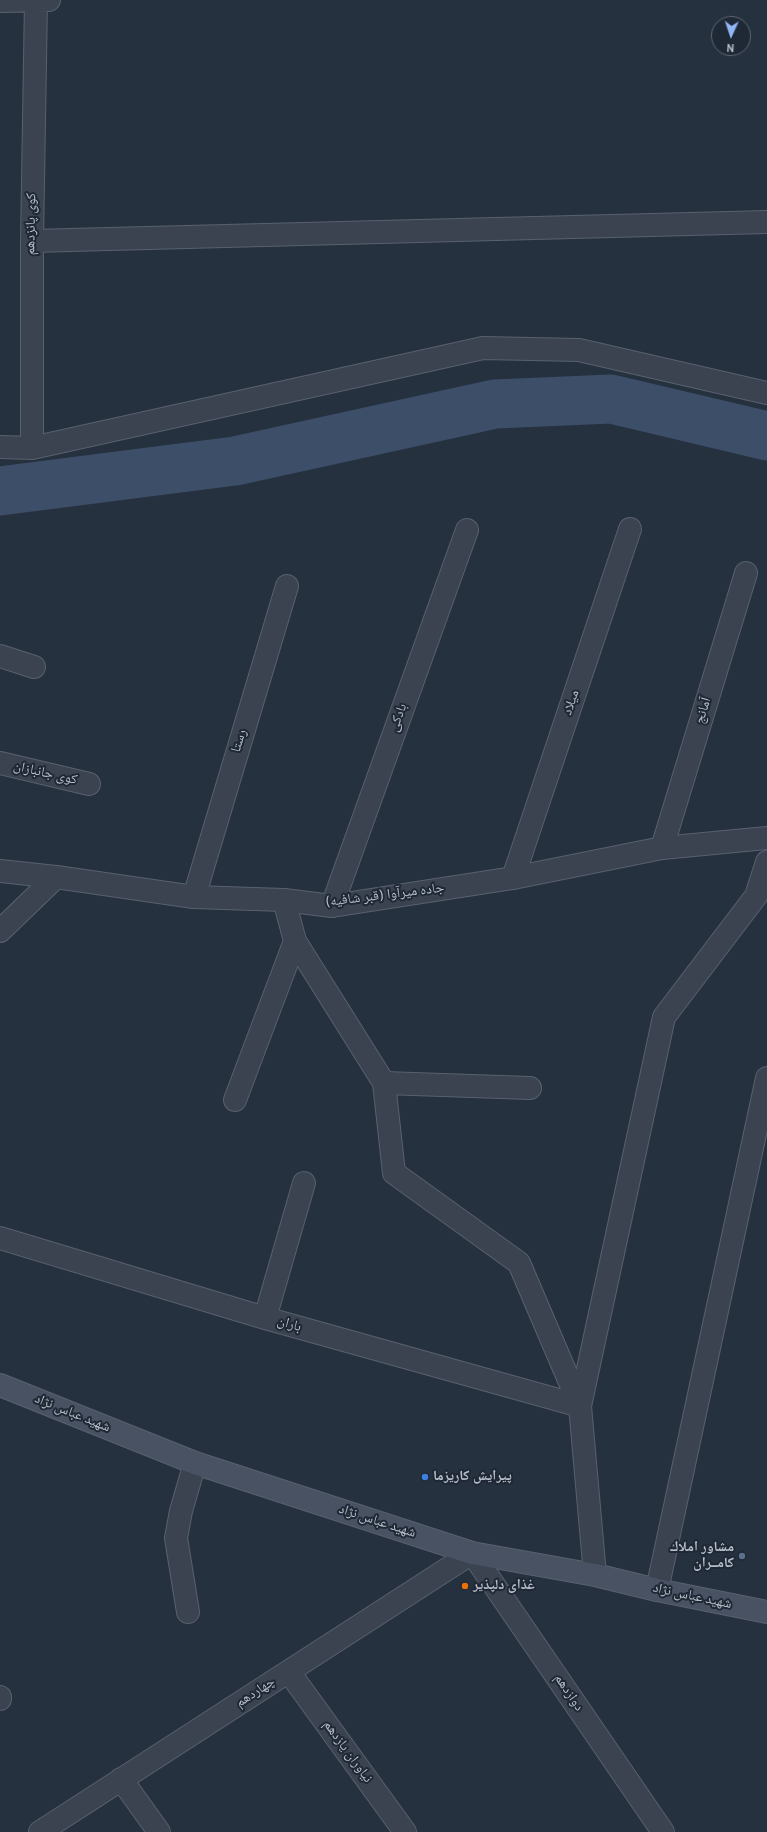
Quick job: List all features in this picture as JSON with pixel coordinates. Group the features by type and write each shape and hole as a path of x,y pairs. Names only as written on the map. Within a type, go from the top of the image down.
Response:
{"main road":[{"name":"شهید عباس نژاد","path":"0,1385 195,1463 472,1553 595,1575 657,1590 767,1612"}],"street":[{"name":"کوی پانزدهم","path":"32,448 32,241 36,0"},
{"path":"0,1 49,0"},
{"path":"32,241 767,222"},
{"path":"0,446 32,448 483,348 579,350 767,393"},
{"name":"میلاد","path":"513,878 630,529"},
{"name":"بادکی","path":"332,906 467,530"},
{"name":"آمانج","path":"662,848 746,573"},
{"name":"رستا","path":"194,896 287,586"},
{"path":"0,656 34,667"},
{"name":"کوی جانبازان","path":"0,763 89,784"},
{"name":"جاده میرآوا (قبر شافیه)","path":"0,872 56,877 194,896 284,900 332,906 513,878 662,848 767,838"},
{"path":"595,1575 580,1406 664,1017 756,896 767,862"},
{"path":"0,931 56,877"},
{"path":"284,900 295,941 384,1083 394,1173 519,1263 580,1406"},
{"path":"235,1100 295,941"},
{"path":"657,1590 767,1078"},
{"path":"384,1083 530,1088"},
{"path":"265,1318 304,1183"},
{"name":"باران","path":"0,1238 265,1318 580,1406"},
{"path":"188,1612 176,1538 181,1511 195,1463"},
{"name":"چهاردهم","path":"40,1832 472,1553"},
{"name":"دوازدهم","path":"472,1553 663,1832"},
{"name":"نیاوران یازدهم","path":"288,1672 405,1832"},
{"path":"122,1779 159,1832"}],"waterway":[{"path":"0,491 235,461 495,404 611,399 767,436"}],"place":[{"name":"پیرایش کاریزما","path":"425,1477"},
{"name":"مشاور املاك كامــران","path":"742,1556"},
{"name":"غذای دلپذیر","path":"465,1586"}]}
